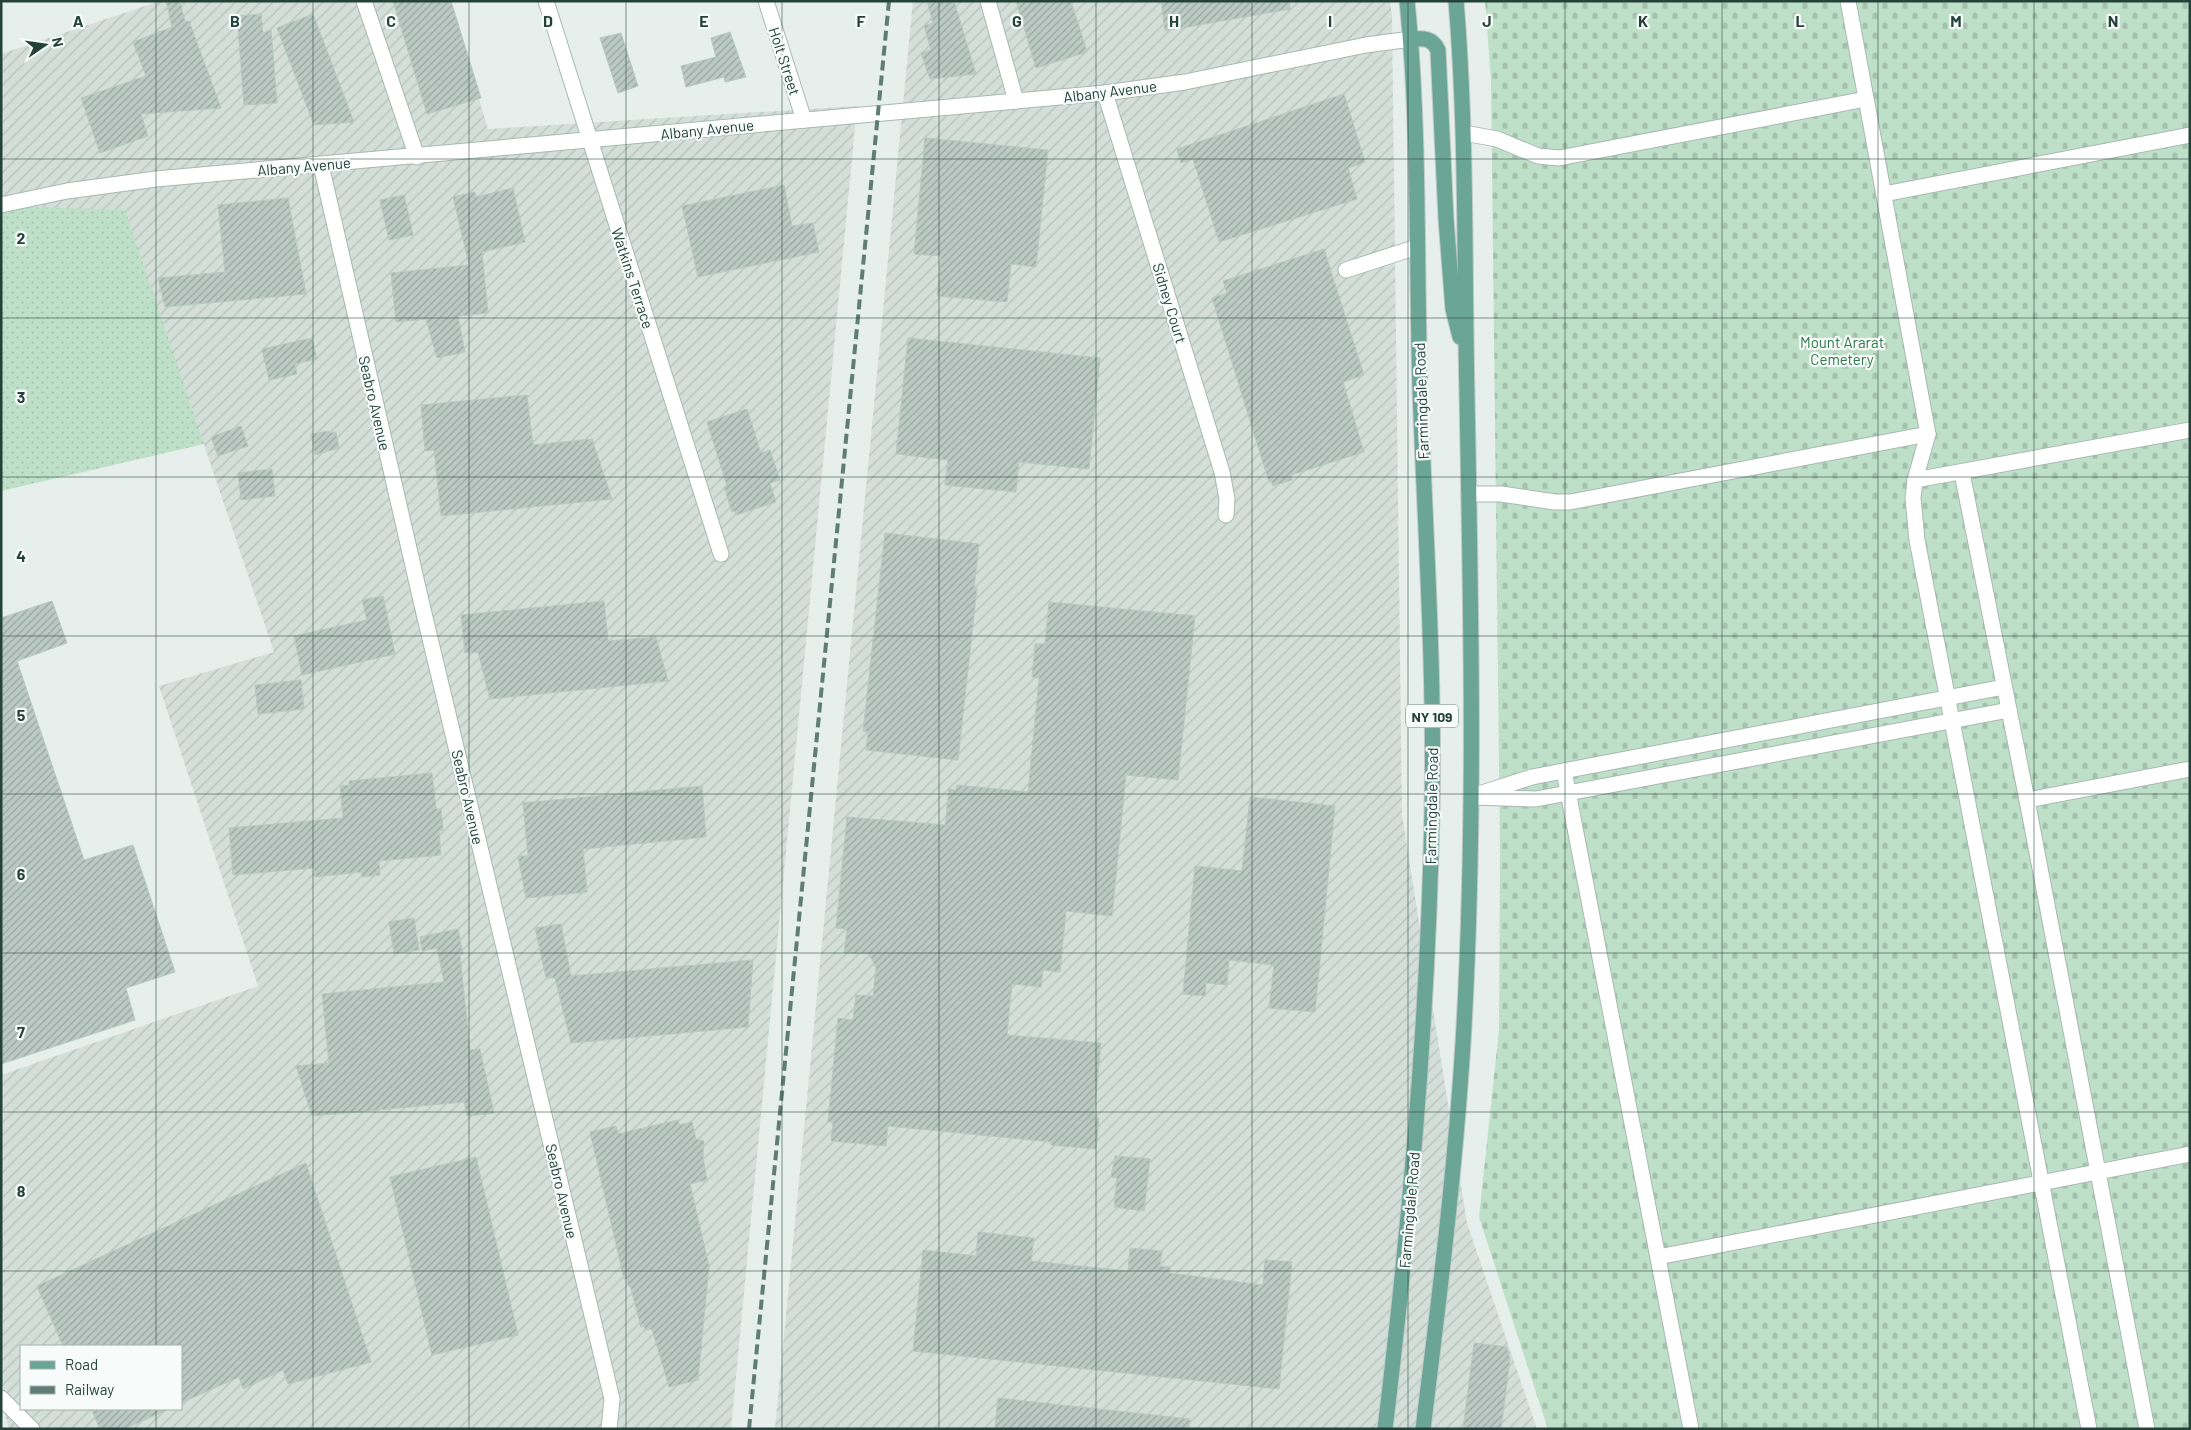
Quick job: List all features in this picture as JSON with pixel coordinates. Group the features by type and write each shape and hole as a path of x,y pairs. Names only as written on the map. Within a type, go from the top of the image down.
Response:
{"main road":[{"name":"Farmingdale Road","path":"1385,1429 1406,1252 1419,1094 1432,821 1432,714 1411,39 1407,1"},
{"name":"NY 109","path":"1423,1429 1446,1249 1457,1119 1466,987 1472,797 1464,133 1456,1"},
{"path":"1411,39 1428,39 1435,44 1438,50 1444,199 1453,309 1466,363"}],"street":[{"path":"364,1 417,157"},
{"name":"Watkins Terrace","path":"546,1 721,554"},
{"name":"Holt Street","path":"766,1 804,120"},
{"path":"988,1 1016,101"},
{"path":"1848,1 1928,434 1915,480 1913,498 1915,525 2089,1429"},
{"name":"Albany Avenue","path":"1,205 110,185 1105,93 1185,82 1366,45 1411,39"},
{"name":"Sidney Court","path":"1105,93 1222,472 1226,515"},
{"path":"1464,133 1497,139 1538,156 1559,158 1866,99"},
{"path":"1884,194 2190,135"},
{"name":"Seabro Avenue","path":"321,165 422,605 612,1399 610,1429"},
{"path":"1346,270 1417,248"},
{"path":"1915,480 1962,473 2190,430"},
{"path":"1469,494 1501,494 1555,502 1570,502 1928,434"},
{"path":"1962,473 2027,800 2147,1429"},
{"path":"1472,797 1532,777 2004,687"},
{"path":"1472,797 1536,799 1568,794 2009,710"},
{"path":"2027,800 2190,769"},
{"path":"1564,771 1691,1429"},
{"path":"1658,1257 2190,1154"},
{"path":"1,1398 32,1429"}],"shaded area":[{"path":"160,1 449,1 488,129 857,106 731,1429 9,1429 1,1402 1,1075 258,986 159,686 274,652 125,211 1,206 1,54"},
{"path":"913,1 1390,1 1392,16 1402,815 1467,1223 1537,1429 775,1429"}],"green space":[{"name":"Mount Ararat Cemetery","path":"1485,1 2190,1 2190,1429 1548,1429 1479,1217 1499,1030 1500,852 1491,80"},
{"path":"1,206 125,210 204,444 1,491"}],"building":[{"path":"166,1 180,1 185,22 189,21 221,108 141,114 148,136 100,153 81,98 146,76 133,42 172,27"},
{"path":"393,1 451,1 481,98 427,114"},
{"path":"927,1 954,1 976,74 930,79 921,53 931,50 924,26 933,23"},
{"path":"1016,1 1071,1 1087,52 1036,68"},
{"path":"1161,1 1289,1 1290,9 1165,31"},
{"path":"261,14 263,33 271,30 277,103 244,105 237,16"},
{"path":"313,14 354,122 314,125 277,28"},
{"path":"730,32 746,77 725,82 724,77 686,87 681,66 716,57 711,38"},
{"path":"621,33 638,86 618,93 600,38"},
{"path":"1344,94 1365,162 1348,168 1357,199 1219,242 1193,159 1181,163 1177,149"},
{"path":"925,138 1048,150 1036,267 1011,264 1007,302 937,296 941,256 914,254"},
{"path":"784,185 792,226 813,223 819,252 698,277 682,206"},
{"path":"513,188 525,242 482,252 488,313 458,316 465,352 437,358 426,319 396,322 391,273 469,265 453,197 475,192 476,197"},
{"path":"404,195 413,235 389,240 380,200"},
{"path":"288,198 306,294 165,307 158,278 225,272 218,205"},
{"path":"1324,249 1364,375 1343,382 1364,452 1291,475 1292,480 1273,486 1271,481 1269,482 1212,298 1227,293 1223,281"},
{"path":"312,338 317,359 295,364 297,374 269,380 262,349"},
{"path":"908,338 1100,358 1089,469 1019,462 1016,492 945,485 948,460 896,454"},
{"path":"527,395 533,445 592,439 612,499 441,516 434,450 425,451 421,405"},
{"path":"747,409 761,453 770,450 780,480 770,483 776,502 736,515 735,511 732,512 724,487 727,486 707,422"},
{"path":"241,426 248,446 218,456 211,437"},
{"path":"329,431 329,433 336,432 339,448 315,455 311,434"},
{"path":"272,469 275,496 241,500 238,473"},
{"path":"885,533 979,544 974,588 977,588 958,760 866,750 868,732 863,731"},
{"path":"383,596 395,654 302,675 294,636 367,620 362,600"},
{"path":"52,601 67,643 17,661 84,860 133,845 175,972 126,988 135,1020 1,1064 1,618"},
{"path":"604,601 608,641 656,637 668,681 490,699 478,652 465,653 461,615"},
{"path":"1049,602 1195,616 1178,780 1126,775 1112,916 1066,911 1060,972 1043,970 1041,987 1012,984 1007,1035 1101,1043 1094,1117 1099,1118 1096,1149 1051,1145 1051,1142 888,1126 886,1146 831,1141 833,1122 828,1122 838,1018 853,1020 856,995 873,996 876,968 869,954 844,953 847,929 836,928 847,817 945,825 949,789 956,790 957,785 1028,792 1039,678 1032,677 1035,644 1045,644"},
{"path":"301,680 304,709 258,714 255,685"},
{"path":"432,773 436,809 441,809 443,830 439,831 441,855 379,861 380,875 362,877 361,872 315,877 314,868 233,875 229,828 343,818 340,786 349,785 349,781"},
{"path":"702,786 706,837 583,849 587,892 526,898 518,856 528,856 523,803"},
{"path":"1250,797 1335,806 1315,1012 1269,1008 1274,965 1229,960 1227,985 1206,983 1205,996 1183,994 1195,866 1242,871"},
{"path":"414,918 419,950 394,954 389,922"},
{"path":"561,924 571,976 753,960 748,1027 571,1043 555,978 546,978 535,928"},
{"path":"458,929 463,954 460,955 470,1050 480,1049 494,1113 467,1116 464,1102 312,1116 296,1066 329,1063 322,994 444,982 437,948 422,951 420,937"},
{"path":"678,1120 679,1125 692,1122 696,1139 704,1141 703,1158 707,1180 690,1184 709,1266 698,1380 669,1387 652,1329 645,1330 644,1326 641,1327 630,1285 628,1286 627,1279 624,1279 590,1132 616,1126 618,1134"},
{"path":"1115,1156 1150,1159 1144,1211 1114,1207 1117,1178 1111,1177"},
{"path":"476,1157 518,1335 432,1355 390,1177"},
{"path":"306,1163 371,1362 288,1384 283,1370 243,1389 239,1377 182,1403 182,1345 63,1345 37,1286"},
{"path":"978,1232 1034,1238 1031,1261 1128,1271 1130,1248 1162,1251 1160,1266 1170,1267 1169,1273 1263,1285 1265,1260 1292,1262 1279,1389 913,1351 923,1250 976,1256"},
{"path":"1474,1343 1507,1347 1510,1359 1501,1429 1463,1429"},
{"path":"998,1398 1190,1419 1189,1429 995,1429"},
{"path":"91,1410 167,1410 124,1429 100,1429"}],"railway":[{"path":"749,1429 889,1"}]}
